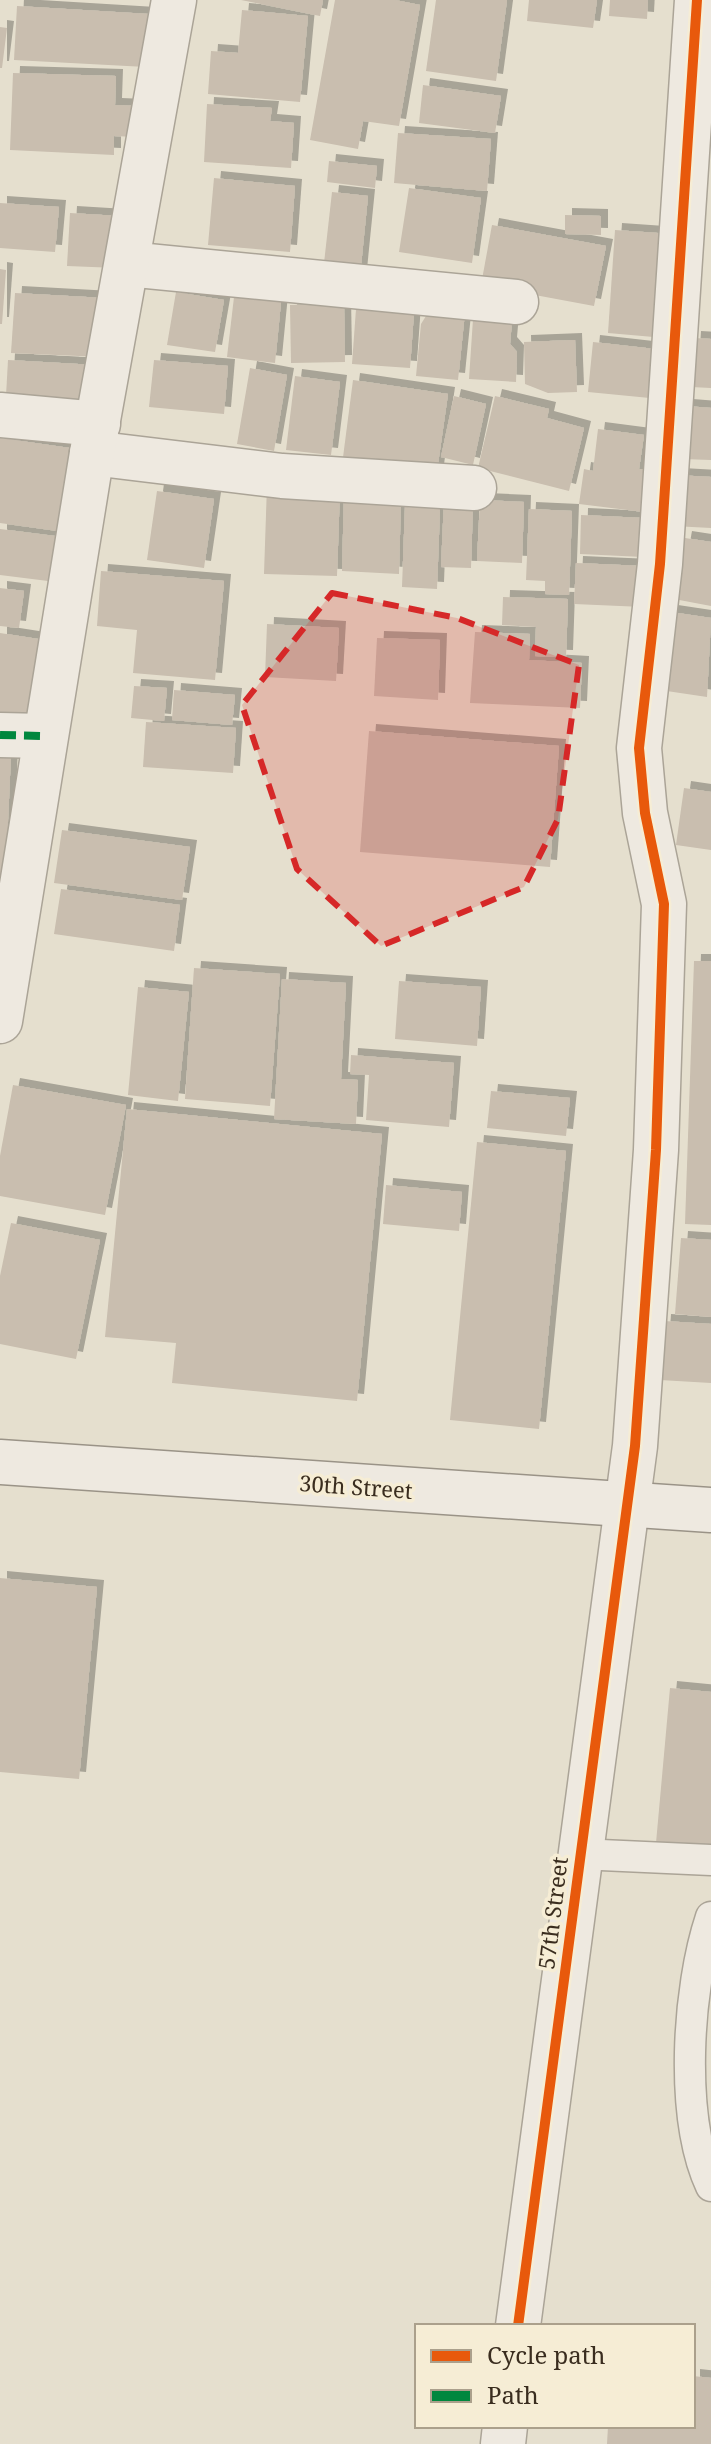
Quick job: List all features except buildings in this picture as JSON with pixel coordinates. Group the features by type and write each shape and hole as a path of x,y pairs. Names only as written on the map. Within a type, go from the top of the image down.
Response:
{"street":[{"path":"0,1021 44,736 174,0"},
{"name":"57th Street","path":"518,2324 635,1446 645,1333 656,1150 664,904 645,813 639,748 660,564 697,0"},
{"path":"127,264 516,302"},
{"path":"0,415 282,476 474,488"},
{"path":"0,735 44,736"},
{"name":"30th Street","path":"0,1462 711,1510"}],"lane":[{"path":"579,1854 711,1860"},
{"path":"711,1917 695,1970 691,2118 702,2166 711,2186"}],"highlighted area":[{"path":"332,593 457,618 579,665 558,819 524,887 381,946 297,869 242,705"}],"marked path":[{"path":"0,735 44,736"}],"cycle path":[{"path":"518,2324 635,1446 656,1150 664,904 645,813 639,748 660,564 697,0"}]}
